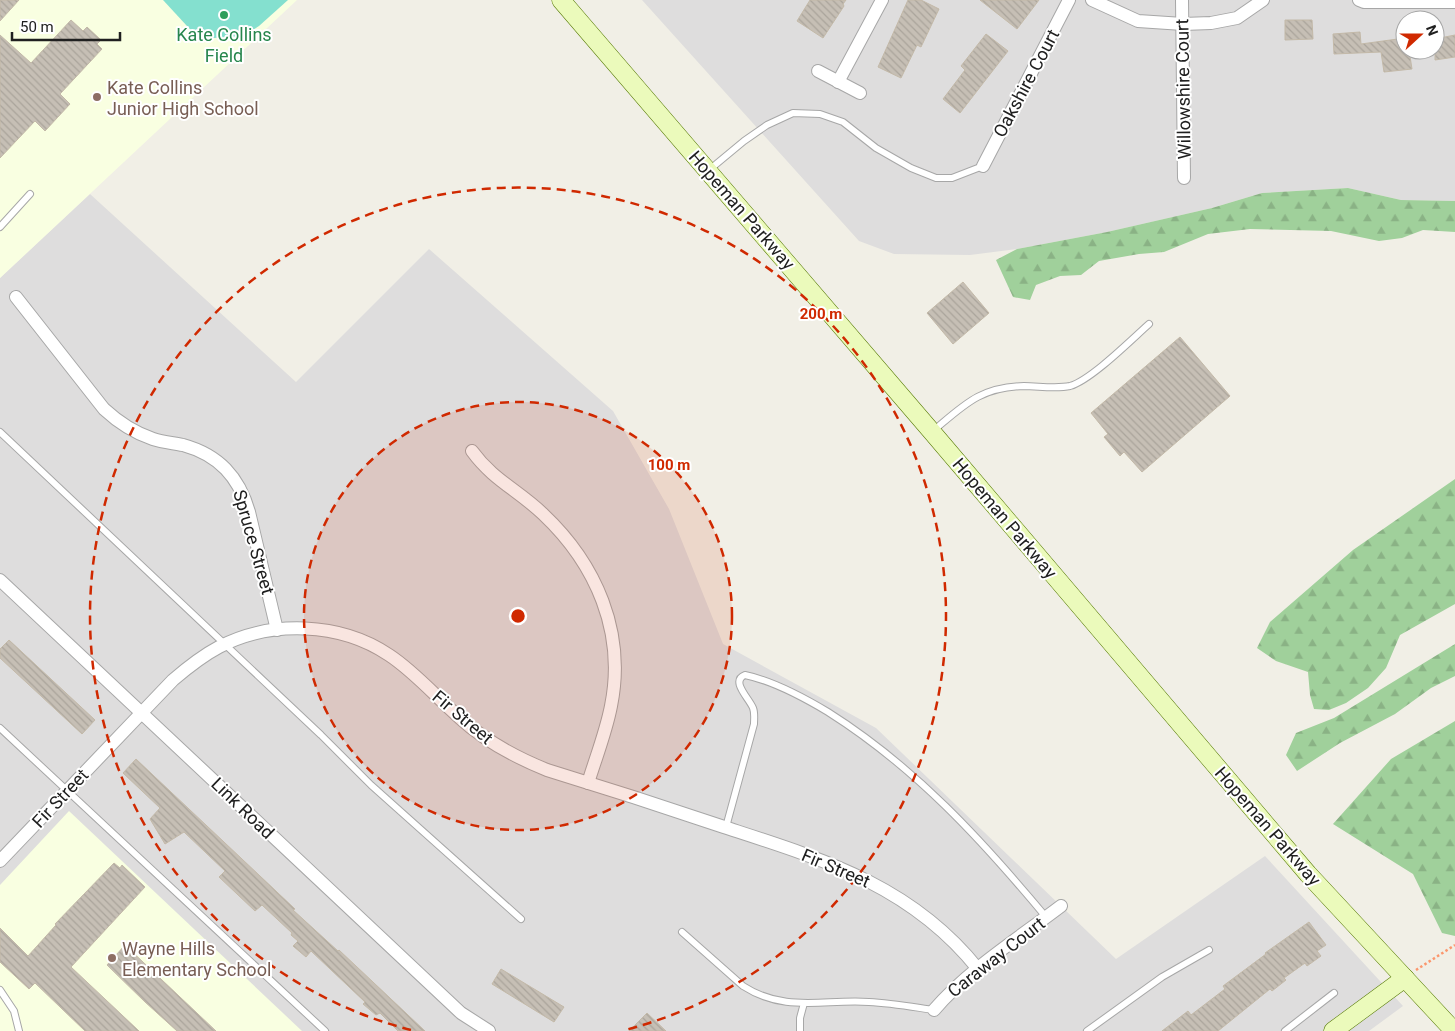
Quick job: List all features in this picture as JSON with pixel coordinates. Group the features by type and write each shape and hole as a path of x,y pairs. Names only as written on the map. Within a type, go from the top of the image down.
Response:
{"main road":[{"name":"Hopeman Parkway","path":"561,0 1308,874 1454,1031"},
{"path":"1333,1031 1405,978"}],"street":[{"path":"838,82 882,0"},
{"name":"Oakshire Court","path":"983,166 1069,0"},
{"path":"1092,0 1138,21 1183,24 1212,23 1237,18 1264,0"},
{"name":"Willowshire Court","path":"1182,0 1184,178"},
{"path":"1359,0 1364,2 1420,0 1455,2"},
{"path":"818,71 860,93"},
{"name":"Spruce Street","path":"16,297 104,409 113,417 153,439 197,450 218,462 236,480 249,512 277,630"},
{"path":"472,451 488,471 541,512 560,530 592,574 604,601 613,648 614,681 611,706 588,783"},
{"name":"Link Road","path":"0,580 461,1013 489,1031"},
{"name":"Fir Street","path":"0,861 142,713 196,661 225,644 242,638 277,630 320,629 346,635 370,644 388,654 409,670 460,718 500,748 524,760 547,770 829,862 882,888 924,915 948,936 978,969"},
{"name":"Caraway Court","path":"934,1010 978,969 1061,906"}],"lane":[{"path":"708,171 744,141 767,125 793,112 820,114 843,122 876,148 911,168 936,178 952,178 983,166"},
{"path":"0,228 30,194"},
{"path":"932,432 970,400 984,392 1010,386 1065,386 1080,381 1102,365 1149,324"},
{"path":"0,432 225,644 371,785 521,918"},
{"path":"726,827 754,724 754,710 738,680 745,675 778,686 808,700 876,744 912,774 945,806 1017,882 1046,918"},
{"path":"0,728 325,1031"},
{"path":"682,932 743,986 770,1000 788,1003 869,1002 934,1010"},
{"path":"1086,1031 1162,976 1209,950"},
{"path":"0,990 14,1011 19,1031"},
{"path":"1285,1031 1334,994"},
{"path":"800,1031 800,1018 804,1003"}],"path":[{"path":"1405,978 1437,955 1455,945"}],"shaded area":[{"name":"Kate Collins Junior High School","path":"0,0 297,0 0,278"},
{"name":"Kate Collins Field","path":"163,0 288,0 259,26 243,36 199,39"},
{"path":"642,0 1455,0 1455,201 1401,200 1348,188 1262,193 1212,208 1107,232 1017,249 970,255 894,254 859,241"},
{"path":"90,194 296,382 429,249 613,411 669,509 723,644 876,728 1116,959 1265,856 1403,1006 1369,1031 0,1031 0,278"},
{"name":"Wayne Hills Elementary School","path":"69,811 302,1031 0,1031 0,885"}],"green space":[{"path":"1348,188 1401,200 1455,201 1455,232 1423,230 1402,238 1379,241 1331,231 1250,229 1208,234 1164,252 1099,261 1081,275 1060,276 1036,285 1030,300 1013,297 996,260 1017,249 1107,232 1212,208 1262,193"},
{"path":"1455,479 1455,604 1400,635 1386,668 1368,688 1346,703 1329,710 1314,709 1310,695 1308,672 1276,661 1257,648 1270,622 1353,550"},
{"path":"1455,644 1455,676 1431,688 1395,714 1340,743 1297,771 1286,755 1296,733 1334,718"},
{"path":"1455,721 1455,936 1442,933 1413,874 1333,824 1391,759"}],"building":[{"path":"0,0 19,0 0,21"},
{"path":"810,0 846,0 823,38 797,21"},
{"path":"908,0 921,0 939,9 921,47 917,45 901,78 878,67"},
{"path":"980,0 1039,0 1017,29"},
{"path":"71,20 83,31 87,27 101,40 97,44 102,49 60,94 70,104 45,131 35,121 0,158 0,35 31,63"},
{"path":"1285,20 1312,20 1313,39 1285,40"},
{"path":"1360,32 1361,44 1395,39 1395,60 1411,60 1412,69 1384,72 1381,52 1334,54 1333,34"},
{"path":"986,34 1008,51 960,113 943,99 965,70 961,66"},
{"path":"1455,35 1455,57 1445,58 1445,37"},
{"path":"963,282 989,313 953,344 927,313"},
{"path":"1180,337 1230,396 1142,472 1124,452 1120,456 1104,437 1108,434 1091,413"},
{"path":"9,640 95,720 82,734 0,658 0,649"},
{"path":"136,759 295,909 293,910 339,950 425,1031 398,1031 380,1013 376,1015 363,1004 365,1002 311,951 306,957 293,946 298,941 291,935 292,933 262,905 255,911 219,877 225,871 184,832 165,844 150,819 160,808 123,773"},
{"path":"114,863 120,868 122,865 145,887 71,967 139,1031 85,1031 35,983 29,989 0,962 0,928 28,956 55,924"},
{"path":"1309,922 1326,945 1317,951 1321,956 1307,966 1305,963 1284,978 1286,980 1272,991 1270,989 1218,1031 1162,1031 1188,1011 1191,1015 1225,989 1223,986"},
{"path":"125,945 216,1031 177,1031 145,1002 107,965"},
{"path":"501,969 564,1007 554,1022 492,984"},
{"path":"647,1013 666,1031 629,1031"}],"place":[{"name":"Kate Collins Field","path":"224,15"},
{"name":"Kate Collins Junior High School","path":"97,97"},
{"name":"Wayne Hills Elementary School","path":"112,958"}]}
